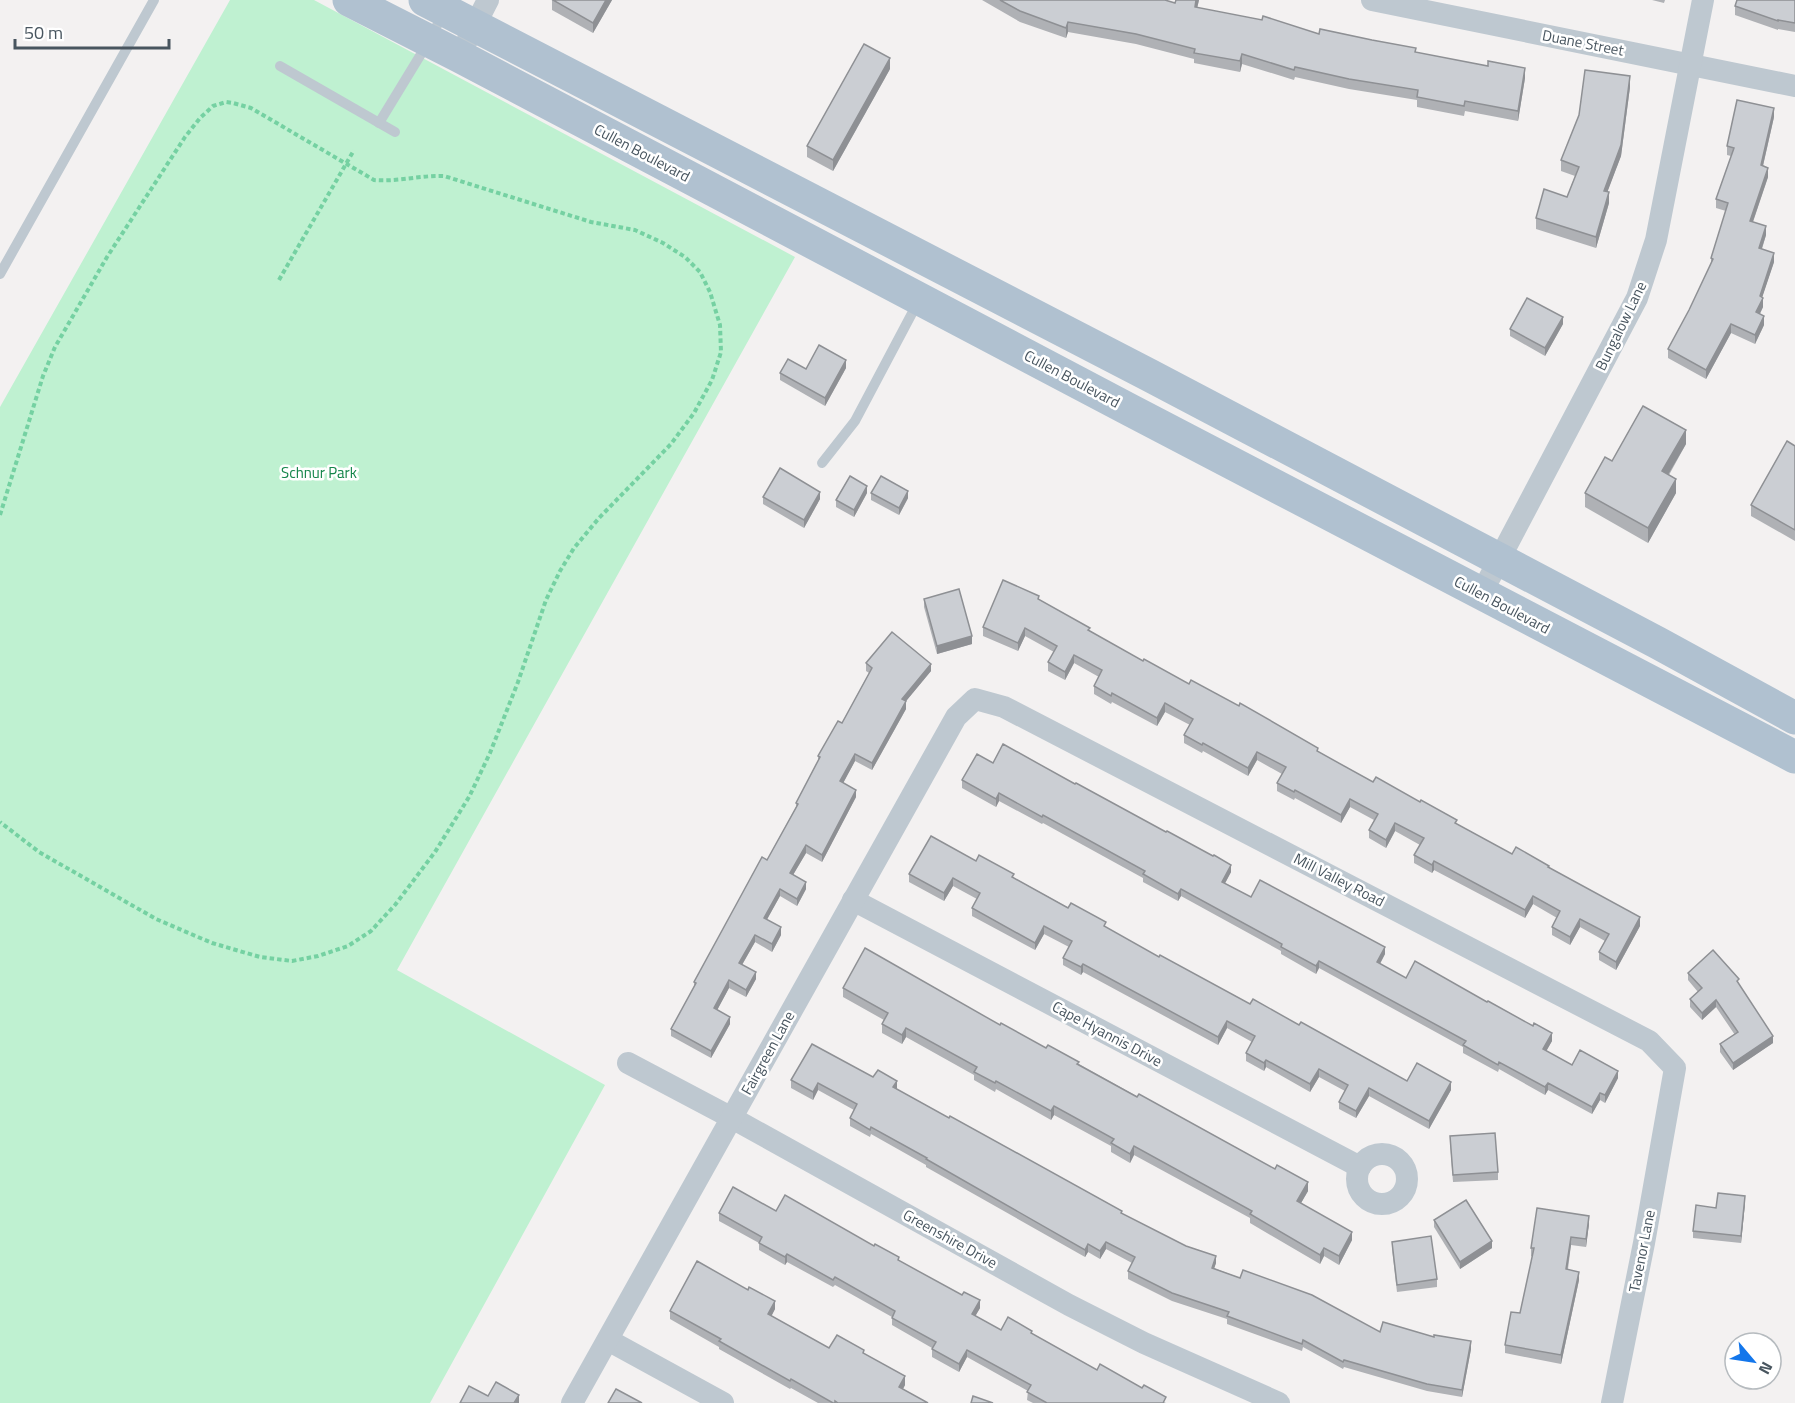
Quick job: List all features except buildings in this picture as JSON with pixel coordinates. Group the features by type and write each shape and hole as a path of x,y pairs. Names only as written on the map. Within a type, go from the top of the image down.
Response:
{"main road":[{"name":"Cullen Boulevard","path":"349,0 1781,750"},
{"path":"435,5 481,13 800,195 1149,375 1790,715 1781,750"},
{"path":"784,228 800,195"},
{"path":"1130,410 1149,375"}],"street":[{"name":"Duane Street","path":"1372,0 1795,86"},
{"name":"Bungalow Lane","path":"1481,594 1637,298 1656,240 1703,0"},
{"path":"459,56 481,13"},
{"name":"Mill Valley Road","path":"967,707 975,699 1004,707 1650,1041 1675,1068 1670,1098"},
{"name":"Fairgreen Lane","path":"572,1403 956,717 967,707"},
{"name":"Cape Hyannis Drive","path":"854,900 1360,1167"},
{"name":"Greenshire Drive","path":"628,1063 732,1118 1069,1305 1144,1343 1279,1403"},
{"name":"Tavenor Lane","path":"1612,1403 1670,1098"},
{"path":"608,1340 723,1403"}],"lane":[{"path":"0,274 154,0"},
{"path":"380,123 429,40 435,5"},
{"path":"280,66 395,132"},
{"path":"822,463 855,421 919,299"}],"path":[{"path":"0,515 43,376 55,347 107,257 185,137 213,106 226,102 251,108 374,180 387,181 429,175 444,176 591,222 635,230 663,243 685,257 700,272 710,292 720,325 721,352 712,380 694,413 671,444 599,518 569,555 546,600 518,682 490,753 469,796 435,852 395,905 371,931 348,946 318,956 292,961 260,957 212,943 146,914 39,852 0,822"},
{"path":"279,280 354,150"}],"green space":[{"name":"Schnur Park","path":"230,0 314,0 795,257 397,970 605,1085 430,1403 0,1403 0,407"}]}
